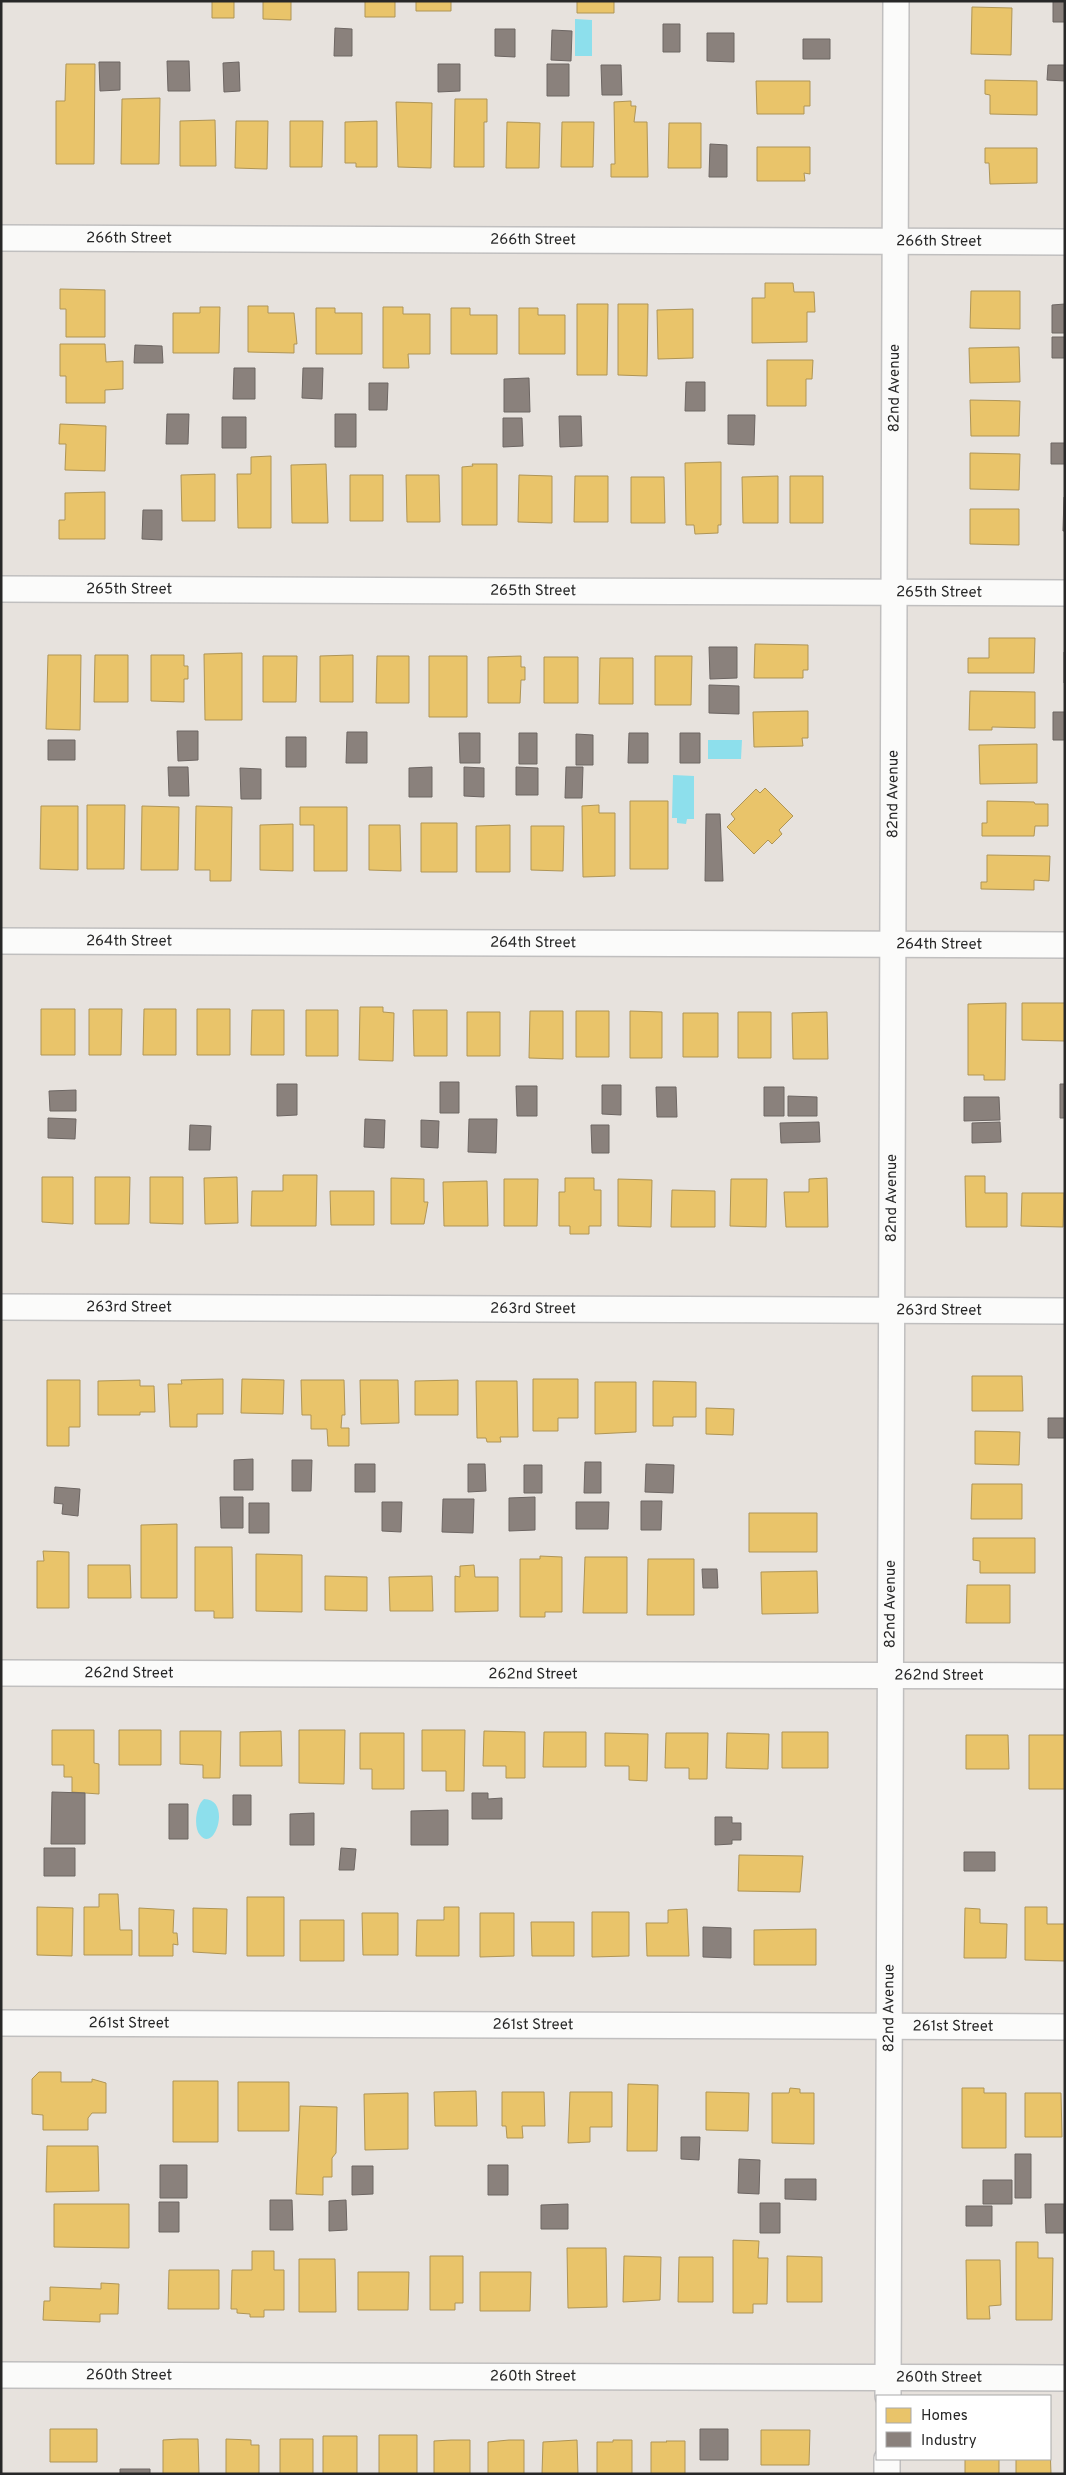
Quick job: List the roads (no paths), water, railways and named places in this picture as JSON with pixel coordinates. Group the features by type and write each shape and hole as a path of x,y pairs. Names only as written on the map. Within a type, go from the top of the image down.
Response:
{"street":[{"name":"82nd Avenue","path":"888,2387 896,1"},
{"name":"266th Street","path":"1,238 1065,242"},
{"name":"265th Street","path":"1,589 1065,593"},
{"name":"264th Street","path":"1,941 1065,946"},
{"name":"263rd Street","path":"1,1306 1065,1310"},
{"name":"262nd Street","path":"1,1673 1065,1676"},
{"name":"261st Street","path":"1,2023 1065,2027"},
{"name":"260th Street","path":"1,2375 888,2387 1065,2378"},
{"path":"887,2460 887,2474"}],"water":[{"path":"575,19 592,20 592,56 575,56"},
{"path":"708,740 742,740 741,759 708,759"},
{"path":"673,775 694,776 694,819 687,819 686,824 677,823 677,818 672,818"},
{"path":"204,1799 212,1801 217,1807 219,1815 215,1832 206,1839 200,1835 196,1822 197,1811"}]}
